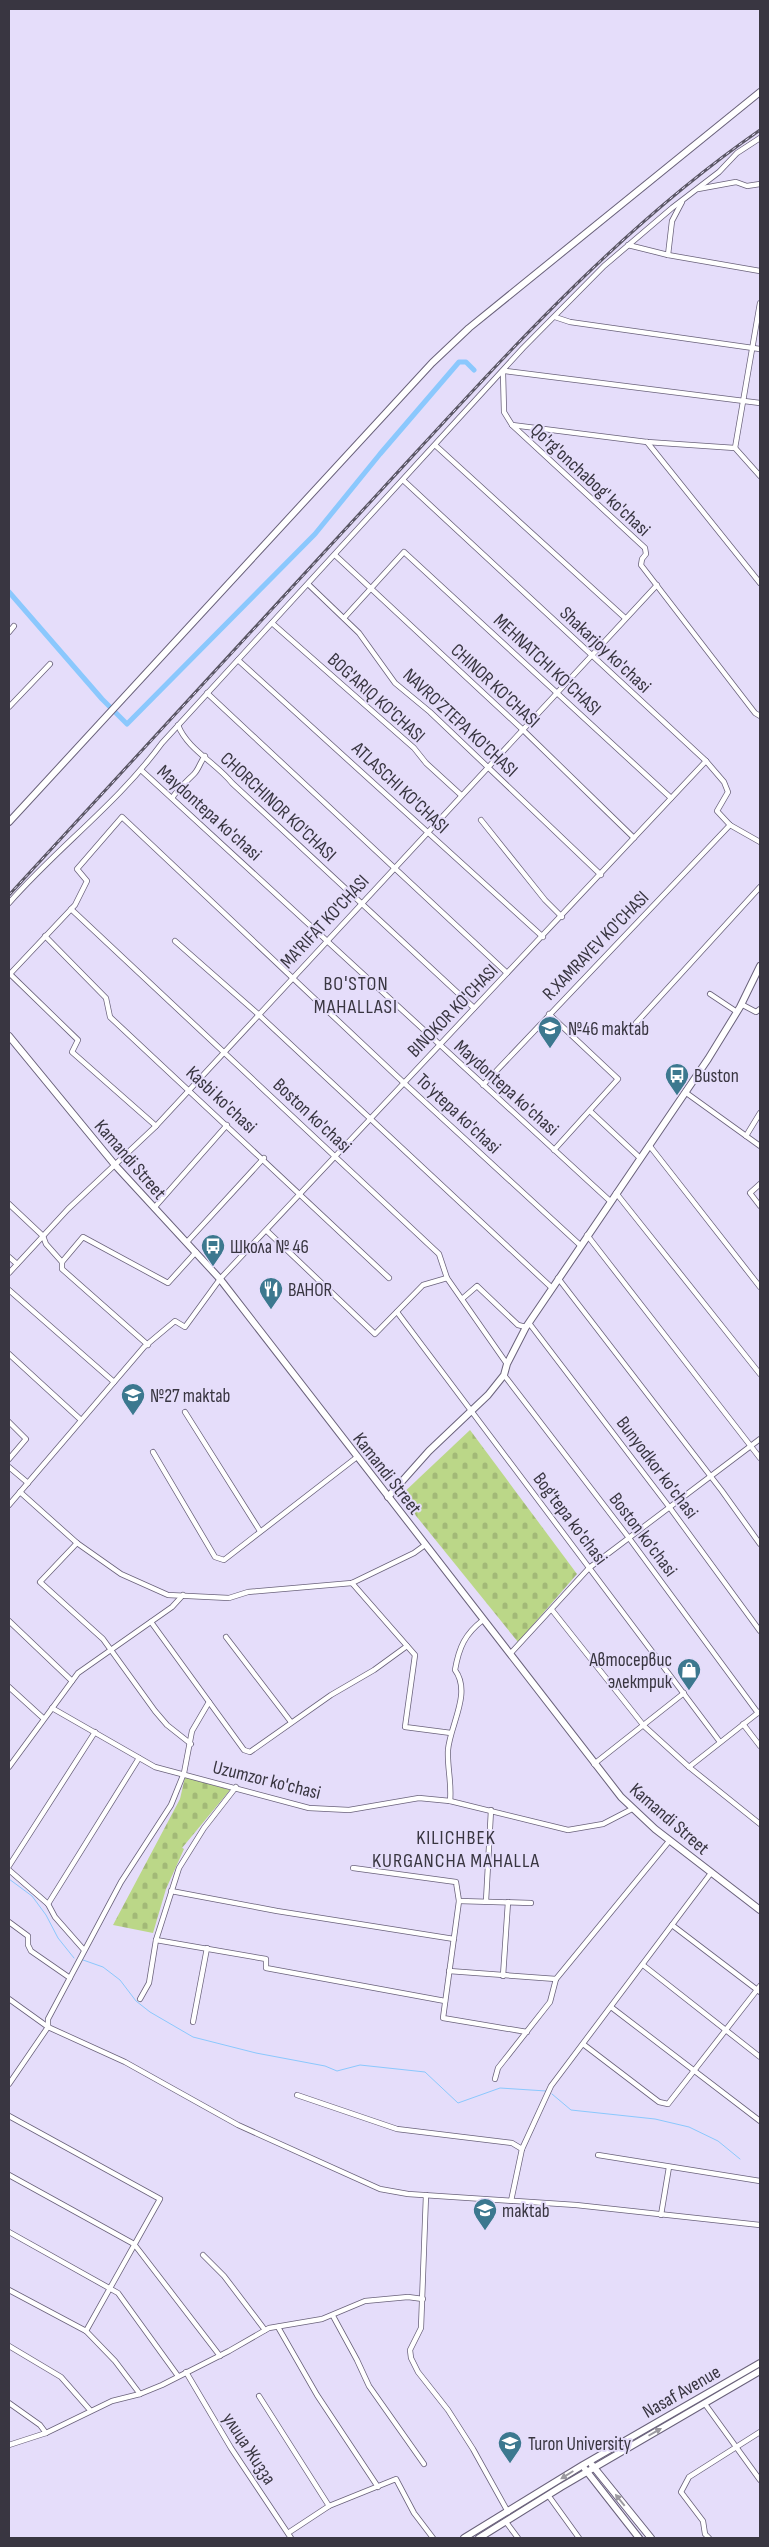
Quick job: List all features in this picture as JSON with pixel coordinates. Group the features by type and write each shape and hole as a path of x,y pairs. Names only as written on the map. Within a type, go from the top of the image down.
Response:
{"main road":[{"path":"9,822 398,398 469,328 760,92"},
{"path":"388,1497 429,1451 488,1396 504,1375 507,1364 528,1325 737,1012 760,966"},
{"name":"Kamandi Street","path":"9,1036 115,1165 220,1279 594,1764 632,1809 760,1910"},
{"name":"Nasaf Avenue","path":"464,2538 760,2362"},
{"name":"Nasaf Avenue","path":"479,2538 548,2495 760,2371"},
{"path":"589,2462 651,2538"},
{"path":"583,2466 639,2538"}],"street":[{"path":"9,903 36,873 90,823 141,770 178,725 435,445 604,266 719,172 737,153 760,138"},
{"path":"697,189 736,182 747,186 760,184"},
{"path":"668,255 672,222 682,201"},
{"path":"628,245 668,255 760,270"},
{"path":"735,448 754,348 760,303"},
{"path":"555,316 570,322 760,349"},
{"path":"504,372 760,403"},
{"name":"Qo'rg'onchabog' ko'chasi","path":"504,372 504,412 512,424 644,548 646,554 642,559 641,565 755,714 760,716"},
{"path":"512,424 647,442 735,448 760,476"},
{"path":"647,442 760,582"},
{"path":"435,445 625,618"},
{"name":"Shakarjoy ko'chasi","path":"403,480 706,762 724,782 728,792 717,811 730,825"},
{"name":"MEHNATCHI KO'CHASI","path":"371,591 404,552 671,798"},
{"name":"CHINOR KO'CHASI","path":"335,555 371,591 522,729 634,838"},
{"name":"NAVRO'ZTEPA KO'CHASI","path":"308,585 344,618 367,644 395,683 430,712 601,875"},
{"name":"MA'RIFAT KO'CHASI","path":"9,1273 68,1209 156,1126 460,795 657,585"},
{"path":"344,618 371,591"},
{"name":"BOG'ARIQ KO'CHASI","path":"272,623 414,748 426,763 460,795"},
{"path":"9,632 14,626"},
{"name":"ATLASCHI KO'CHASI","path":"238,660 543,938"},
{"path":"9,707 50,664"},
{"path":"207,694 507,973"},
{"name":"CHORCHINOR KO'CHASI","path":"178,725 183,738 205,756 474,1008"},
{"path":"172,798 186,780 197,771 199,763 205,756"},
{"name":"BINOKOR KO'CHASI","path":"148,1345 175,1321 185,1327 220,1279 507,973 543,938 706,762"},
{"name":"Maydontepa ko'chasi","path":"141,770 610,1201"},
{"name":"To'ytepa ko'chasi","path":"71,910 87,880 77,869 122,817 580,1246"},
{"path":"481,820 545,900 562,917"},
{"path":"730,825 760,842"},
{"name":"R.XAMRAYEV KO'CHASI","path":"483,1085 730,825"},
{"path":"636,1023 760,887"},
{"path":"71,910 10,975 78,1040 72,1052 156,1126"},
{"name":"Boston ko'chasi","path":"71,910 440,1254 447,1278 507,1364"},
{"name":"Kasbi ko'chasi","path":"46,936 106,998 110,1017 264,1158 389,1278"},
{"path":"175,941 258,1014 552,1288"},
{"path":"710,994 737,1012"},
{"path":"741,1004 756,1012 760,1009"},
{"path":"549,1014 618,1079 554,1150"},
{"path":"685,1092 760,1146"},
{"path":"590,1111 640,1158"},
{"path":"746,1136 760,1113"},
{"path":"154,1208 227,1125"},
{"path":"649,1145 760,1287"},
{"path":"187,1242 264,1158"},
{"path":"760,1184 750,1192 760,1206"},
{"path":"616,1193 760,1374"},
{"path":"9,1204 43,1236 46,1244 62,1262"},
{"path":"267,1231 376,1334 423,1285 447,1278"},
{"path":"587,1235 760,1458"},
{"path":"9,1505 148,1345 62,1268 62,1262 83,1236 168,1283 196,1252"},
{"path":"9,1257 17,1264"},
{"path":"558,1278 760,1544"},
{"name":"Bunyodkor ko'chasi","path":"462,1299 477,1286 518,1325 528,1325 670,1508 760,1631"},
{"path":"9,1290 114,1382"},
{"name":"Bog'tepa ko'chasi","path":"397,1312 720,1742"},
{"path":"9,1354 81,1420"},
{"name":"Boston ko'chasi","path":"504,1375 759,1712"},
{"path":"184,1412 260,1531"},
{"path":"9,1422 26,1439 9,1459"},
{"path":"510,1654 589,1568 760,1439"},
{"path":"152,1452 215,1556 224,1560 357,1458"},
{"path":"9,1467 28,1483"},
{"path":"20,1492 77,1543 130,1578 168,1595 229,1598 248,1592 352,1583 414,1553 425,1545"},
{"path":"77,1543 40,1582 112,1649 155,1712 191,1744"},
{"path":"352,1583 415,1656 405,1727 452,1733"},
{"path":"10,1764 78,1673 172,1607 183,1595"},
{"path":"552,1610 644,1726 689,1767 760,1824"},
{"path":"450,1801 448,1749 460,1704 460,1676 455,1670 458,1650 469,1631 483,1620"},
{"path":"9,1621 72,1681"},
{"path":"151,1622 244,1750 250,1752 291,1722 407,1646"},
{"path":"226,1637 291,1722"},
{"path":"9,1687 43,1718"},
{"path":"594,1764 684,1693"},
{"path":"9,2084 48,2027 48,2019 121,1882 171,1805 184,1773 192,1731 209,1702"},
{"name":"Uzumzor ko'chasi","path":"52,1708 155,1767 184,1773 309,1808 335,1810 420,1798 450,1801 568,1830 602,1824 632,1809"},
{"path":"689,1767 759,1712"},
{"path":"743,1724 760,1746"},
{"path":"9,1866 95,1732"},
{"path":"48,1904 139,1758"},
{"path":"140,1999 148,1983 156,1940 179,1868 204,1828 236,1787"},
{"path":"486,1901 491,1810"},
{"path":"495,2079 498,2068 550,2002 556,1979 670,1840"},
{"path":"353,1868 456,1882 459,1901 443,2018 526,2032"},
{"path":"9,1870 48,1904 55,1916 84,1950"},
{"path":"511,2201 522,2149 551,2086 711,1872"},
{"path":"172,1891 277,1911 454,1939"},
{"path":"459,1901 531,1904"},
{"path":"503,1976 508,1902"},
{"path":"9,1922 28,1936 28,1948 70,1978"},
{"path":"583,2044 659,2102 668,2104 759,1989 672,1925"},
{"path":"156,1940 266,1959 266,1968 445,2001"},
{"path":"193,2022 207,1948"},
{"path":"643,1965 760,2058"},
{"path":"449,1971 556,1979"},
{"path":"9,1999 48,2027 125,2062 238,2125 380,2189 426,2195 576,2205 760,2225"},
{"path":"611,2006 760,2121"},
{"path":"9,2072 15,2076"},
{"path":"297,2095 397,2129 512,2143 522,2149"},
{"path":"9,2116 160,2199 86,2331"},
{"path":"598,2155 760,2181"},
{"path":"661,2215 670,2167"},
{"path":"9,2175 134,2244 220,2356"},
{"path":"426,2195 424,2299 421,2328 410,2350 411,2358 418,2372 448,2410 508,2512"},
{"path":"9,2232 118,2293 178,2376"},
{"path":"203,2255 224,2276 265,2330"},
{"path":"9,2290 86,2331 115,2361 140,2394"},
{"path":"9,2445 46,2432 112,2401 140,2394 220,2356 265,2330 333,2316 365,2302 408,2297 424,2299"},
{"path":"333,2316 369,2386 424,2464"},
{"path":"278,2327 322,2403 378,2487"},
{"path":"9,2346 61,2377 90,2410"},
{"name":"улица Жизза","path":"186,2372 231,2448 291,2538"},
{"path":"259,2396 329,2506"},
{"path":"9,2403 46,2432"},
{"path":"705,2404 760,2480"},
{"path":"709,2538 705,2534 704,2521 680,2492 689,2477 735,2446 760,2432"},
{"path":"288,2533 329,2506 396,2479 414,2513 433,2538"},
{"path":"548,2495 579,2538"},
{"path":"506,2522 518,2538"}],"green space":[{"path":"470,1430 577,1574 518,1642 400,1496"},
{"path":"185,1777 230,1790 182,1848 184,1849 166,1889 153,1933 113,1925 180,1799"}],"waterway":[{"path":"9,592 102,699 127,724 315,534 380,454 459,362 466,362 474,370"},
{"path":"9,1879 32,1896 46,1915 58,1938 74,1958"},
{"path":"83,1960 103,1967 120,1980 136,2001 150,2012 193,2037 256,2053 325,2066 337,2071 360,2065 425,2072 458,2103 500,2088 546,2091"},
{"path":"552,2094 571,2110 655,2119 689,2127 718,2141 740,2159"}],"railway":[{"path":"9,895 429,438 563,297 658,210 760,130"}],"place":[{"name":"№46 maktab","path":"550,1049"},
{"name":"Buston","path":"677,1096"},
{"name":"Школа № 46","path":"213,1267"},
{"name":"BAHOR","path":"271,1310"},
{"name":"№27 maktab","path":"133,1416"},
{"name":"Автосервис электрик","path":"689,1691"},
{"name":"maktab","path":"485,2231"},
{"name":"Turon University","path":"510,2464"}],"district":[{"name":"BO'STON MAHALLASI","path":"356,994"},
{"name":"KILICHBEK KURGANCHA MAHALLA","path":"456,1848"}]}
